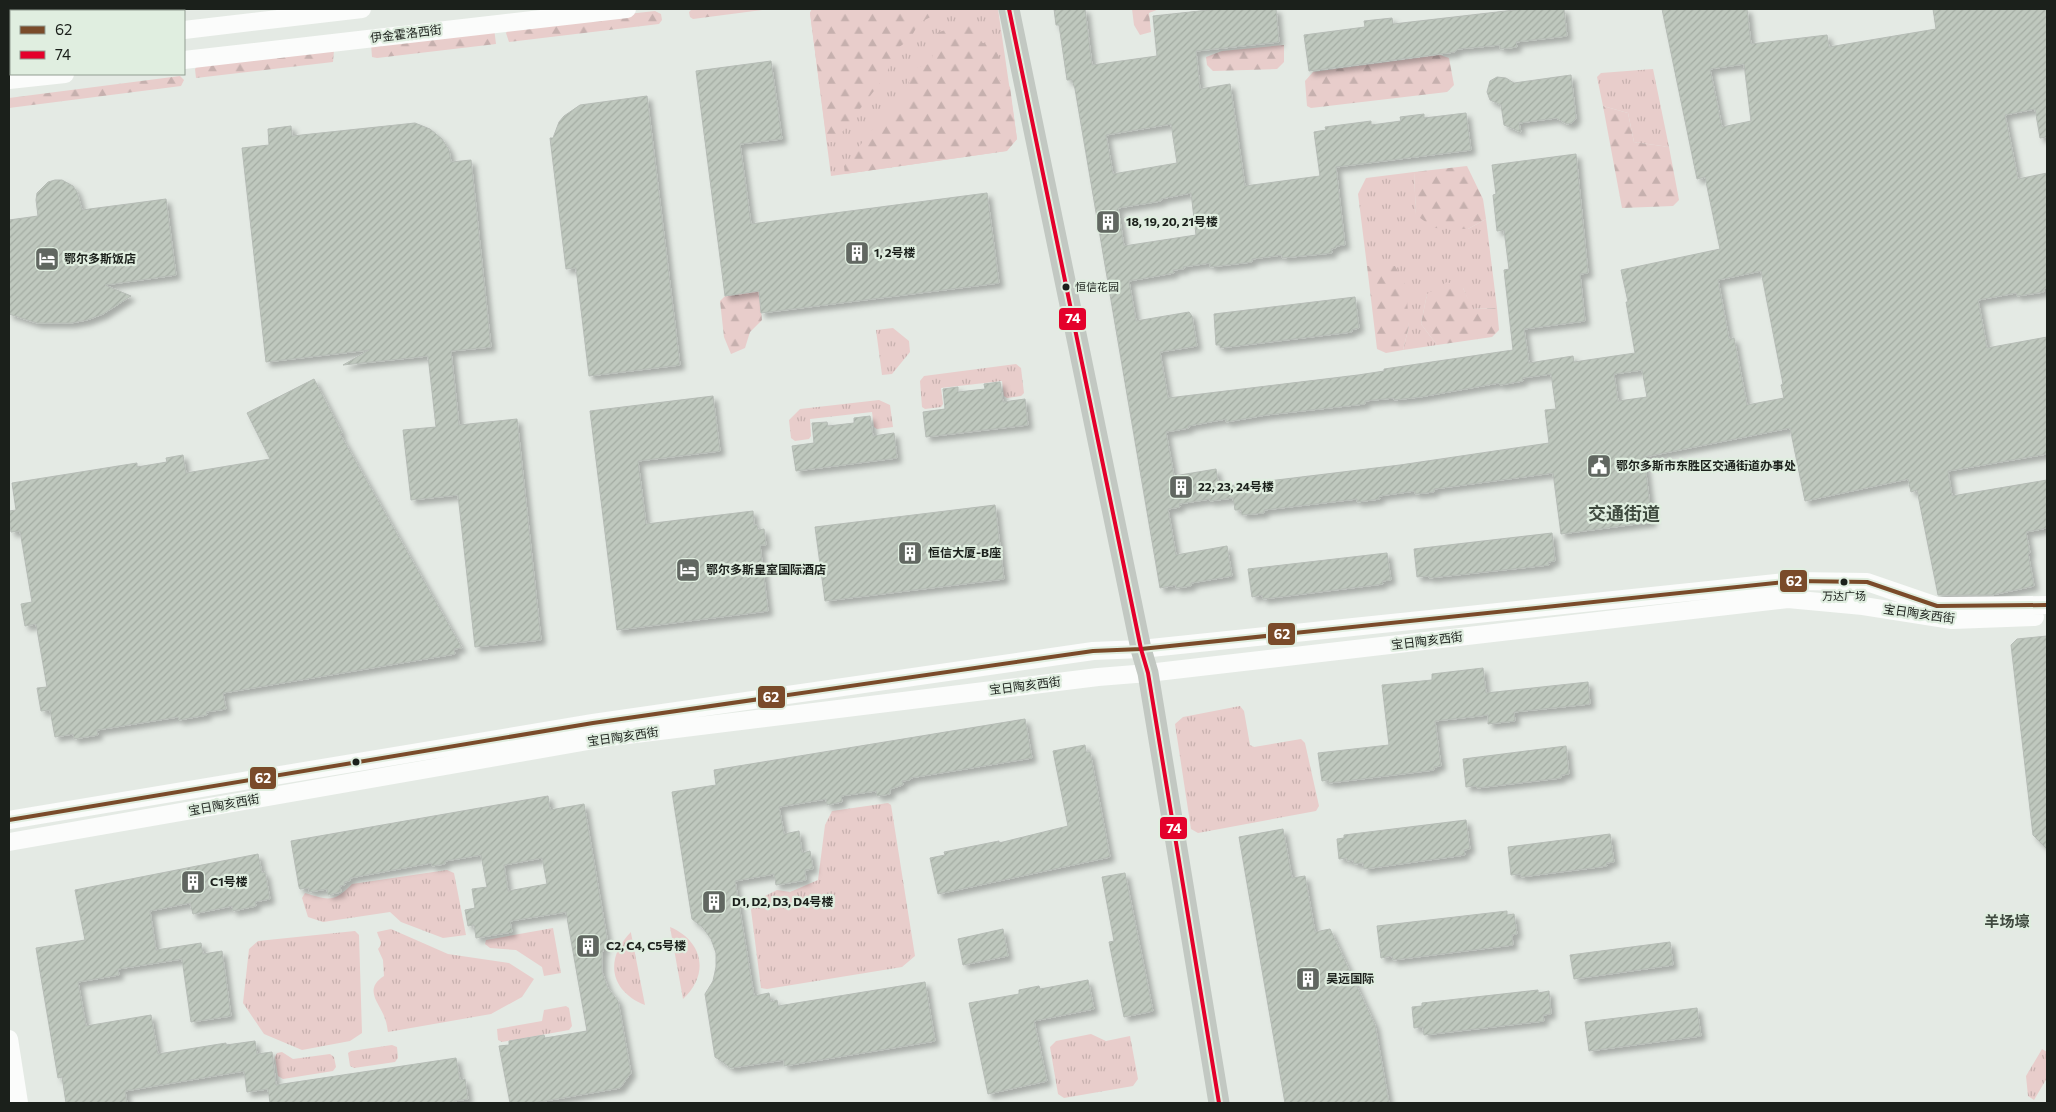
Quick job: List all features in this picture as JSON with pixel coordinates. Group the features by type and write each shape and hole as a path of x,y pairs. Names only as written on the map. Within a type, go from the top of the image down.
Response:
{"main road":[{"path":"1009,9 1141,649 1148,673 1219,1103"}],"street":[{"path":"185,30 362,9"},
{"name":"伊金霍洛西街","path":"185,60 627,9"},
{"path":"9,80 56,75"},
{"name":"宝日陶亥西街","path":"9,820 610,720 1093,651 1141,649 1795,581 1867,582 1937,606 2047,605"},
{"name":"宝日陶亥西街","path":"9,842 612,737 1098,677 1148,673 1788,599 1863,606 1952,620 2047,616"},
{"path":"9,1039 18,1103"}],"green space":[{"path":"692,9 770,9 693,19 690,17 689,12"},
{"path":"812,9 998,9 1017,139 1006,151 831,176 810,13"},
{"path":"812,9 946,9 919,23 910,39 898,48 884,78 839,136 832,142 827,142 810,13"},
{"path":"1132,9 1159,9 1149,13 1151,32 1140,35 1134,25"},
{"path":"655,11 661,14 662,20 659,24 509,42 506,33 510,27"},
{"path":"969,21 975,22 978,41 991,47 999,57 998,79 1010,87 1017,139 1007,151 845,174 844,166 883,116 906,96 911,72 914,68 929,64 932,61 933,41 937,33"},
{"path":"494,28 496,44 377,58 372,57 371,44"},
{"path":"1284,45 1284,62 1277,69 1213,71 1207,65 1206,57 1222,51"},
{"path":"334,50 333,62 196,78 195,69 198,65"},
{"path":"1440,55 1449,58 1454,85 1447,92 1311,108 1307,106 1305,81 1313,72"},
{"path":"1653,69 1669,147 1634,142 1628,113 1603,106 1597,77 1601,73"},
{"path":"180,76 184,80 181,86 9,108 9,98"},
{"path":"1603,106 1628,113 1634,142 1669,147 1679,200 1673,206 1622,208"},
{"path":"1467,166 1483,199 1486,219 1468,229 1434,228 1416,215 1414,172"},
{"path":"1414,172 1416,214 1468,229 1486,219 1497,308 1472,309 1463,288 1427,294 1421,324 1437,345 1403,350 1409,326 1395,266 1367,266 1358,194 1366,178"},
{"path":"1367,266 1395,266 1406,286 1409,326 1403,350 1386,353 1377,349"},
{"path":"1447,282 1463,288 1473,309 1497,308 1499,330 1492,337 1437,345 1421,324 1427,294"},
{"path":"759,291 762,320 750,332 745,348 731,354 724,337 720,301 725,296"},
{"path":"893,328 909,341 910,352 892,374 882,375 876,330"},
{"path":"1016,364 1021,368 1024,393 1021,396 1007,398 1004,396 1002,381 941,388 943,404 941,407 925,409 922,407 920,381 924,376"},
{"path":"879,400 890,405 893,427 877,429 874,427 872,412 810,419 811,436 809,439 795,441 791,438 789,420 800,409"},
{"path":"1240,706 1244,711 1250,745 1254,747 1301,739 1305,743 1319,806 1316,811 1198,833 1191,829 1175,724 1183,717"},
{"path":"888,803 891,805 915,956 902,967 767,989 761,988 751,910 755,901 777,890 790,892 818,880 825,825 832,811"},
{"path":"447,870 454,873 466,935 443,938 401,922 390,912 323,922 308,917 302,898 305,893 330,898 340,894 352,884"},
{"path":"670,927 690,941 696,949 699,959 697,979 692,989 683,999"},
{"path":"553,928 561,973 544,976 542,967 516,950 490,948 485,944 486,940"},
{"path":"391,929 448,954 509,963 534,979 522,997 491,1014 388,1032 386,1021 375,997 374,987 384,976 383,960 378,949 381,943 377,932"},
{"path":"355,931 359,935 362,1033 350,1041 302,1050 264,1034 243,1003 249,949 258,941"},
{"path":"631,932 645,1005 633,999 624,991 618,983 615,973 614,963 617,953 622,942"},
{"path":"566,1006 569,1008 572,1026 569,1030 502,1042 498,1040 497,1029 542,1021 544,1010"},
{"path":"1091,1034 1106,1041 1130,1036 1138,1079 1133,1086 1064,1098 1058,1094 1050,1047 1056,1041"},
{"path":"392,1045 397,1047 398,1058 395,1062 354,1068 350,1066 348,1053 351,1051"},
{"path":"2042,1049 2047,1052 2047,1078 2034,1100 2028,1096 2026,1076"},
{"path":"282,1052 293,1059 330,1054 334,1057 336,1067 333,1071 283,1079 278,1076 275,1057 277,1053"}],"building":[{"path":"1054,9 1085,9 1092,65 1157,56 1153,16 1218,9 1276,9 1279,42 1196,51 1200,89 1230,84 1245,186 1320,176 1314,132 1326,130 1325,127 1371,121 1371,125 1401,121 1400,117 1424,114 1424,118 1466,113 1471,150 1336,167 1345,245 1336,246 1336,248 1331,249 1332,253 1282,258 1282,255 1252,259 1252,262 1210,267 1210,263 1183,267 1184,269 1173,270 1174,273 1129,281 1136,321 1189,312 1192,316 1197,346 1160,352 1168,398 1358,375 1384,371 1384,369 1513,350 1504,270 1509,269 1504,230 1497,231 1493,195 1496,194 1492,165 1576,154 1588,273 1580,274 1585,321 1524,329 1529,363 1573,356 1574,362 1635,353 1626,302 1628,302 1621,270 1720,249 1705,177 1697,179 1662,9 1747,9 1751,44 1827,35 1829,47 1936,29 1933,9 2047,9 2047,137 2040,138 2035,109 2005,115 2018,179 2047,173 2047,288 2044,289 2044,292 2017,296 2016,293 1978,300 1987,348 2047,337 2047,454 1948,471 1952,496 2047,480 2047,528 2026,532 2034,586 1992,595 1938,595 1917,490 1911,492 1908,479 1805,501 1790,428 1644,457 1652,522 1561,534 1553,473 1434,489 1434,492 1415,494 1415,491 1379,496 1380,499 1357,502 1357,499 1264,510 1264,513 1242,515 1241,510 1235,510 1233,498 1210,501 1210,499 1179,504 1180,507 1168,509 1176,555 1227,546 1232,576 1191,583 1191,586 1176,588 1176,585 1160,588 1075,89 1072,80 1067,80 1059,25 1056,25","holes":["1744,64 1751,121 1722,127 1710,69","1171,124 1177,163 1113,174 1106,135","1191,193 1196,235 1124,246 1118,208 1161,201 1161,199","1761,271 1783,384 1781,385 1784,398 1747,405 1734,338 1729,339 1718,280","1642,370 1647,397 1618,401 1614,374","1551,374 1556,409 1545,410 1549,443 1400,465 1219,487 1216,469 1174,476 1166,432 1189,428 1188,426 1226,419 1226,422 1266,415 1365,404 1365,401 1420,397 1499,383 1500,385 1523,381 1522,378"]},
{"path":"1523,9 1564,9 1567,36 1516,42 1517,47 1500,49 1500,45 1458,49 1455,52 1309,71 1304,35 1365,27 1364,21 1392,18 1393,24"},
{"name":"1, 2号楼","path":"771,61 782,139 740,144 751,224 987,193 999,283 761,313 759,291 725,296 696,71"},
{"path":"1571,75 1576,118 1572,123 1567,124 1556,118 1519,123 1521,132 1504,125 1501,105 1490,100 1487,92 1490,81 1497,77 1506,78 1514,83"},
{"path":"647,96 680,365 589,376 576,268 566,269 550,138 553,138 559,122 564,116 580,105"},
{"path":"415,123 430,129 442,139 449,150 451,162 471,160 491,347 451,351 459,425 517,419 541,640 475,647 458,495 411,500 403,430 436,427 428,356 343,365 369,350 266,362 242,148 269,145 268,129 291,126 292,136"},
{"path":"62,180 73,186 77,192 82,210 166,199 176,275 105,285 131,296 103,314 87,320 71,323 37,323 9,314 9,220 38,216 37,193 48,182"},
{"path":"1355,297 1359,328 1351,330 1352,332 1220,348 1220,345 1216,345 1214,314"},
{"path":"314,379 342,433 340,434 462,648 454,649 455,654 223,693 226,709 206,712 207,715 179,720 178,717 97,730 98,735 74,739 73,734 55,737 50,710 41,711 37,688 47,687 36,624 25,626 21,604 32,602 20,531 11,532 9,521 9,511 16,510 12,483 137,463 137,467 167,462 166,458 183,455 186,473 270,459 247,413"},
{"path":"1000,382 1003,402 1025,399 1028,425 926,437 923,412 945,409 943,389 958,387 958,392 985,389 984,384"},
{"path":"713,396 720,451 638,461 646,524 753,511 754,525 757,525 758,530 764,529 766,545 760,545 768,611 617,630 590,411"},
{"path":"870,416 873,436 894,433 897,458 796,471 792,446 814,443 812,423 827,422 828,426 854,423 854,418"},
{"name":"恒信大厦-B座","path":"995,505 1004,579 825,601 815,527"},
{"path":"1552,533 1555,561 1548,562 1549,565 1429,578 1429,576 1417,577 1414,549"},
{"path":"1387,553 1391,580 1382,581 1383,584 1263,599 1262,595 1252,597 1248,569"},
{"path":"2047,636 2047,849 2033,835 2011,645 2017,639"},
{"path":"1483,668 1486,693 1588,682 1590,704 1514,712 1515,721 1488,724 1488,715 1435,721 1441,766 1434,767 1434,770 1329,783 1328,780 1322,781 1318,753 1389,745 1382,685 1432,680 1432,674"},
{"name":"D1, D2, D3, D4号楼","path":"1025,719 1032,758 910,778 910,780 902,781 903,785 890,789 890,794 877,796 876,791 841,796 842,802 827,805 826,799 779,807 784,834 799,831 802,853 810,851 813,869 805,870 806,880 776,885 774,874 735,881 754,996 769,993 771,1002 777,1000 778,1006 925,982 935,1041 784,1066 784,1060 731,1068 715,1057 705,994 713,981 716,953 711,939 703,928 692,919 672,792 716,785 714,770"},
{"path":"1085,745 1086,752 1090,752 1110,857 938,894 930,858 945,855 944,852 999,841 999,843 1068,826 1053,751"},
{"path":"1566,746 1569,774 1561,775 1561,778 1477,788 1476,786 1466,787 1463,759"},
{"name":"C2, C4, C5号楼","path":"548,796 550,810 584,804 607,938 602,954 602,972 608,988 618,1001 631,1073 620,1088 533,1103 510,1103 499,1046 509,1045 509,1041 544,1035 545,1038 587,1031 566,912 510,921 512,932 476,938 474,925 468,926 465,910 475,908 472,889 487,887 481,855 445,861 445,864 432,866 431,863 350,878 350,881 344,882 345,885 340,886 341,892 328,895 327,889 309,892 309,888 300,889 291,841","holes":["542,858 547,884 508,891 504,865"]},
{"path":"1466,820 1470,849 1464,850 1465,855 1364,869 1363,863 1354,864 1353,860 1347,861 1347,858 1339,859 1337,839 1344,838 1344,835"},
{"name":"昊远国际","path":"1283,829 1292,878 1305,876 1315,932 1330,929 1375,1025 1389,1103 1285,1103 1239,837"},
{"path":"1610,834 1614,862 1606,863 1607,866 1521,877 1520,874 1511,875 1508,847"},
{"path":"258,854 262,873 265,872 270,899 255,902 256,906 233,911 232,906 193,914 190,903 150,911 156,950 201,943 203,954 222,951 231,1016 191,1022 182,959 118,969 119,975 78,982 86,1026 151,1015 158,1054 226,1043 226,1045 255,1041 257,1054 272,1052 276,1085 456,1058 460,1080 465,1079 468,1099 454,1101 454,1103 270,1103 268,1089 247,1092 244,1071 125,1091 127,1103 66,1103 62,1077 58,1078 36,948 85,940 75,890"},
{"path":"1125,873 1153,1011 1124,1017 1109,942 1114,941 1102,877"},
{"path":"1507,911 1507,915 1514,914 1517,934 1512,935 1513,945 1393,960 1392,956 1381,958 1377,926"},
{"path":"1003,929 1008,956 963,965 958,939"},
{"path":"1670,942 1673,965 1574,979 1570,955"},
{"path":"1088,980 1094,1009 1034,1021 1047,1081 988,1094 969,1003 1019,994 1019,990 1039,986 1040,989"},
{"path":"1538,990 1538,993 1549,991 1551,1014 1543,1015 1544,1021 1424,1035 1423,1027 1414,1028 1412,1007 1422,1006 1422,1003"},
{"path":"1697,1008 1701,1036 1589,1051 1585,1022"}],"transit line":[{"name":"74","path":"1009,9 1141,649 1148,673 1219,1103"},
{"name":"62","path":"9,820 593,723 1093,651 1141,649 1795,581 1867,582 1937,606 2047,605"}],"place":[{"name":"18, 19, 20, 21号楼","path":"1108,222"},
{"name":"1, 2号楼","path":"857,253"},
{"name":"鄂尔多斯饭店","path":"47,259"},
{"name":"恒信花园","path":"1066,287"},
{"name":"鄂尔多斯市东胜区交通街道办事处","path":"1599,466"},
{"name":"22, 23, 24号楼","path":"1181,487"},
{"name":"恒信大厦-B座","path":"910,553"},
{"name":"鄂尔多斯皇室国际酒店","path":"688,570"},
{"name":"万达广场","path":"1844,582"},
{"name":"C1号楼","path":"193,882"},
{"name":"D1, D2, D3, D4号楼","path":"714,902"},
{"name":"C2, C4, C5号楼","path":"588,946"},
{"name":"昊远国际","path":"1308,979"}],"district":[{"name":"交通街道","path":"1624,514"},
{"name":"羊场壕","path":"2007,922"}]}
